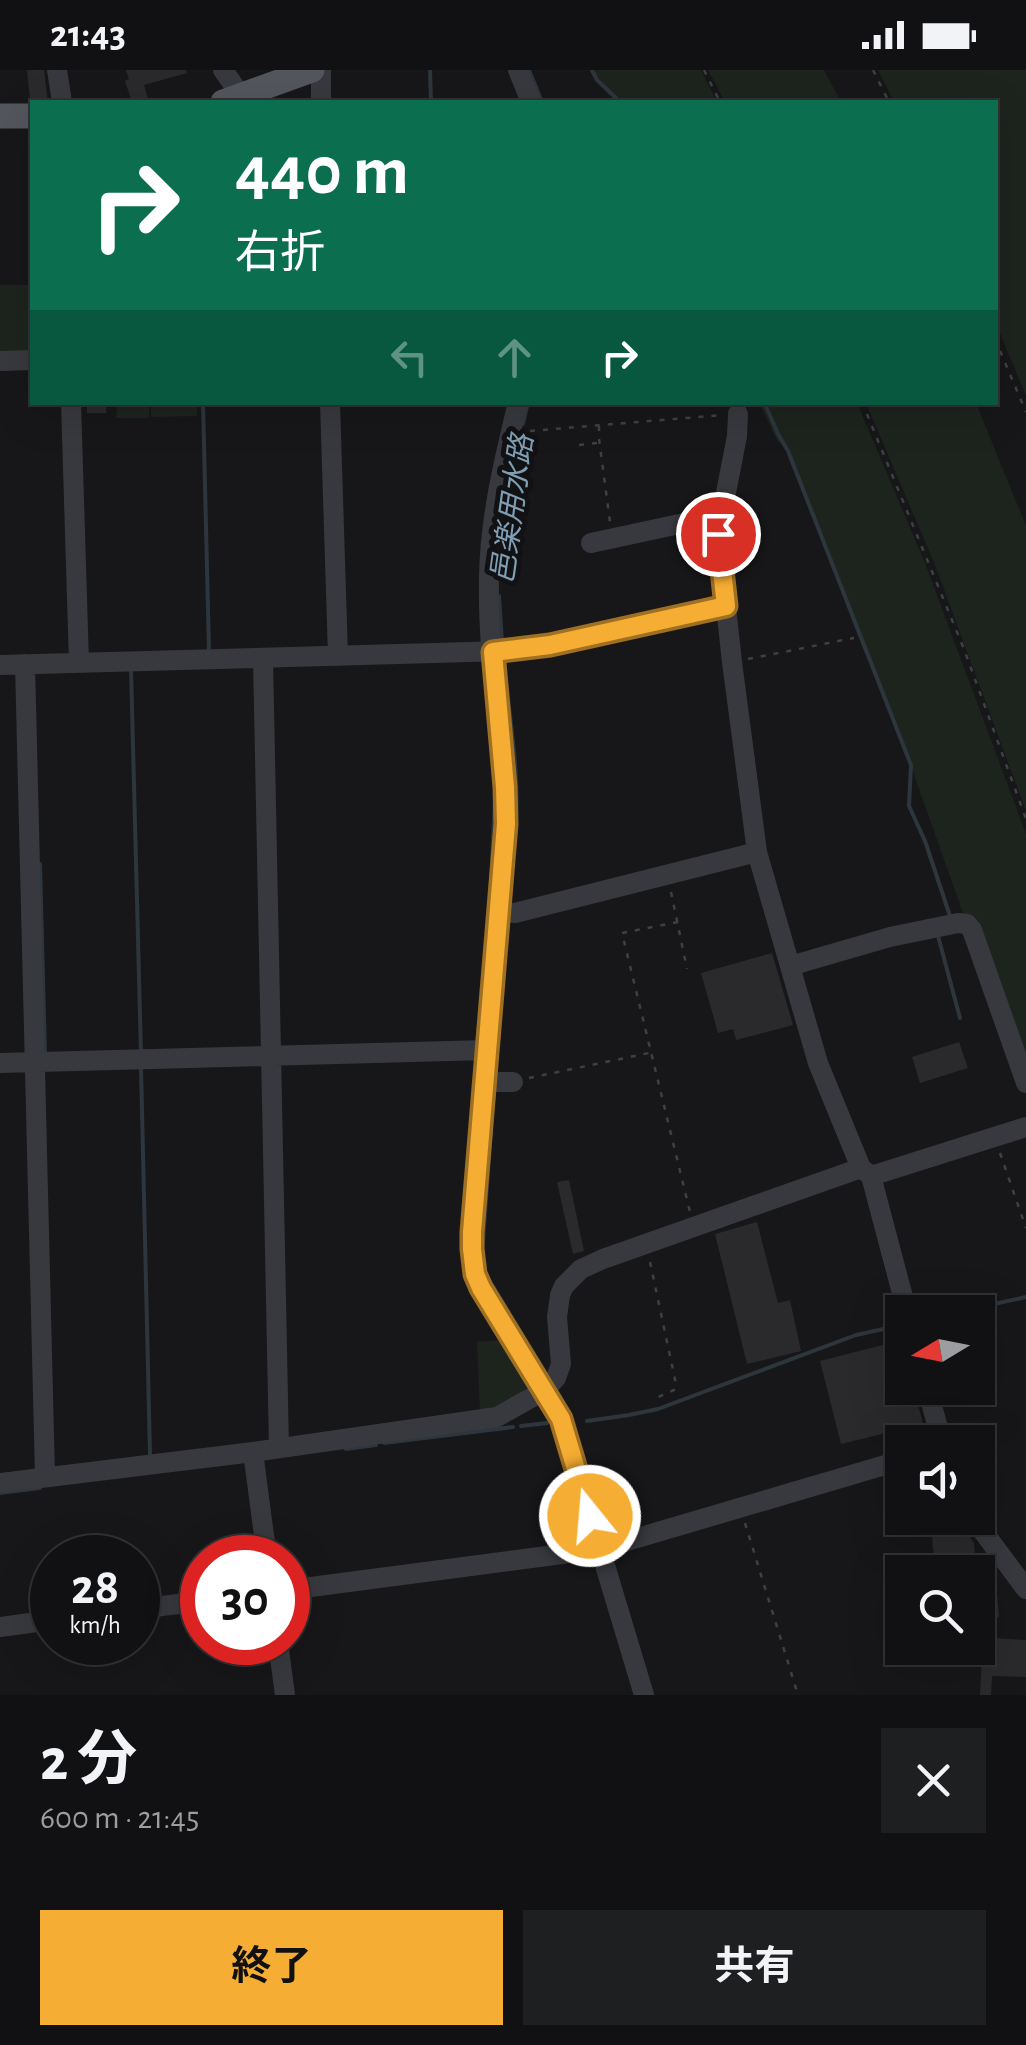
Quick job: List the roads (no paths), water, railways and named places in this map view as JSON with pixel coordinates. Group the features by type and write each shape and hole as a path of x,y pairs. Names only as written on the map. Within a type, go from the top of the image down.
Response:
{"main road":[{"path":"233,100 312,70"},
{"path":"0,116 30,116"}],"street":[{"path":"57,70 62,100"},
{"path":"223,70 233,100"},
{"path":"321,70 322,100"},
{"path":"518,70 530,100"},
{"path":"0,360 30,360"},
{"path":"70,405 79,663"},
{"path":"330,405 338,656"},
{"path":"517,405 494,502 488,578 499,652 506,806 505,912 487,1050 497,1082 472,1249 475,1274 489,1302 561,1419 644,1695"},
{"path":"738,414 718,534 757,852 818,1063 866,1172 902,1295"},
{"path":"591,543 720,518"},
{"path":"0,665 499,652 550,645 726,606"},
{"path":"263,658 279,1448"},
{"path":"25,664 45,1476"},
{"path":"505,912 757,852"},
{"path":"790,966 890,937 967,924 1026,1083"},
{"path":"0,1064 487,1050"},
{"path":"0,1482 253,1452 497,1417 545,1390 556,1378 561,1364 558,1305 564,1286 581,1270 646,1244 866,1172 1026,1127"},
{"path":"253,1452 265,1535"},
{"path":"310,1587 600,1549 885,1465"},
{"path":"986,1535 1026,1590"},
{"path":"0,1626 30,1623"},
{"path":"281,1665 285,1695"}],"waterway":[{"path":"430,70 431,100"},
{"name":"邑楽用水路","path":"529,70 541,100"},
{"path":"592,70 618,100"},
{"path":"203,405 209,651"},
{"name":"邑楽用水路","path":"523,424 527,405"},
{"path":"765,405 788,451 911,765 909,806 925,841 949,919"},
{"name":"邑楽用水路","path":"507,497 520,438"},
{"name":"邑楽用水路","path":"499,596 502,642"},
{"name":"邑楽用水路","path":"503,656 515,769 515,836"},
{"path":"131,669 141,1054"},
{"path":"490,901 495,801"},
{"path":"40,864 45,1054"},
{"path":"938,936 960,1018"},
{"path":"477,1045 479,1025"},
{"name":"邑楽用水路","path":"495,1075 499,1030"},
{"path":"141,1067 150,1455"},
{"name":"邑楽用水路","path":"484,1264 494,1089"},
{"name":"邑楽用水路","path":"488,1278 548,1377"},
{"path":"995,1304 1026,1297"},
{"path":"587,1421 658,1409 856,1335 885,1329"},
{"name":"邑楽用水路","path":"558,1393 570,1415"},
{"path":"521,1426 547,1423"},
{"path":"384,1443 513,1427"},
{"path":"346,1449 376,1445"},
{"path":"0,1493 40,1488"}]}
